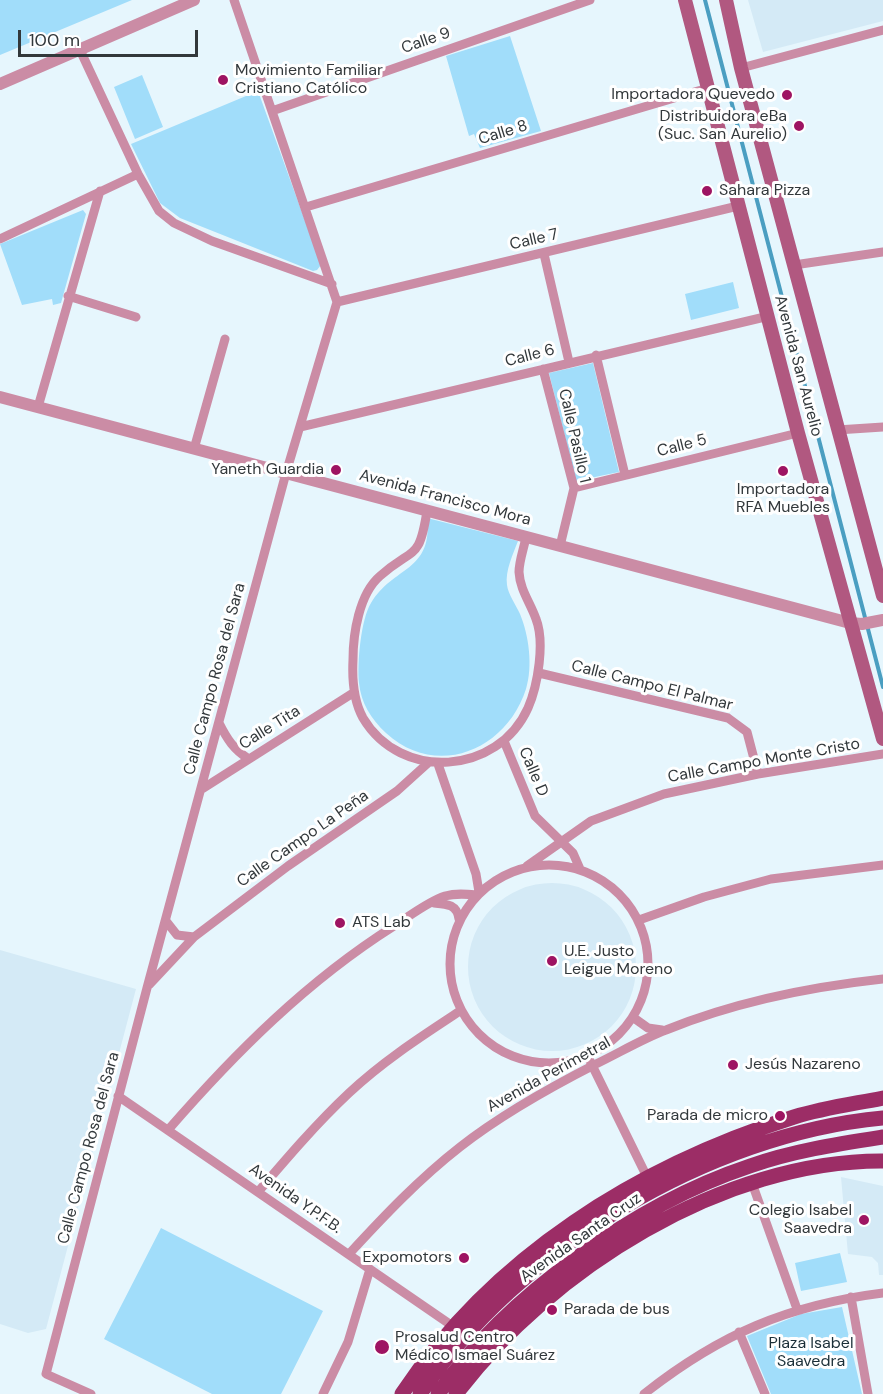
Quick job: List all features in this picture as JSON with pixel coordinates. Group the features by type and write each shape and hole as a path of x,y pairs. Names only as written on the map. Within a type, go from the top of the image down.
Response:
{"main road":[{"name":"Avenida San Aurelio","path":"685,0 798,433 856,623 883,739"},
{"name":"Avenida San Aurelio","path":"726,0 741,68 882,590"},
{"name":"Avenida Santa Cruz","path":"402,1394 425,1359 498,1284 556,1234 647,1177 709,1148 757,1130 796,1117 883,1098"},
{"path":"866,1119 883,1103"},
{"name":"Avenida Santa Cruz","path":"420,1394 437,1368 508,1294 566,1246 609,1217 663,1186 716,1161 806,1132 866,1119 883,1118"},
{"name":"Avenida Santa Cruz","path":"438,1394 449,1378 518,1304 589,1251 665,1202 751,1165 800,1152 883,1137"},
{"name":"Avenida Santa Cruz","path":"456,1394 528,1315 608,1254 688,1208 792,1170 826,1164 883,1161"}],"street":[{"path":"0,84 194,0"},
{"path":"234,0 337,302"},
{"name":"Calle 9","path":"272,111 590,0"},
{"path":"741,68 883,30"},
{"path":"80,50 138,174 159,211 174,223 212,241 332,284"},
{"name":"Calle 8","path":"306,207 708,88"},
{"path":"0,239 138,174"},
{"path":"38,407 100,191"},
{"name":"Calle 7","path":"337,302 738,206"},
{"path":"794,265 883,252"},
{"path":"544,254 569,362"},
{"path":"69,296 136,317"},
{"name":"Calle Campo Rosa del Sara","path":"91,1394 46,1374 118,1096 286,473 337,302"},
{"name":"Calle 6","path":"300,426 769,316"},
{"path":"194,449 225,339"},
{"path":"596,356 625,475"},
{"name":"Calle Pasillo 1","path":"543,369 574,488 560,546"},
{"name":"Avenida Francisco Mora","path":"0,397 856,623 882,620"},
{"path":"837,430 883,427"},
{"name":"Calle 5","path":"574,488 798,433"},
{"path":"427,511 423,540 418,548 379,577 362,605 353,658 353,693 363,717 379,738 400,753 433,763 459,762 486,753 504,741 528,708 538,673 537,621 521,587 519,570 526,537"},
{"name":"Calle Campo El Palmar","path":"538,673 728,718 747,732 758,774"},
{"name":"Calle Tita","path":"202,789 353,693"},
{"path":"219,723 237,752 249,759"},
{"name":"Calle D","path":"504,741 535,816 573,853 580,869"},
{"name":"Calle Campo Monte Cristo","path":"526,867 561,839 591,821 664,794 758,774 883,754"},
{"path":"433,763 476,874 478,893"},
{"name":"Calle Campo La Peña","path":"147,988 194,937 288,866 397,791 433,763"},
{"path":"553,864 580,869 615,889 639,921 648,945 650,970 645,995 634,1018 614,1041 588,1057 559,1064 529,1062 501,1052 478,1034 460,1011 450,980 450,949 459,919 478,893 501,876 526,867 553,864"},
{"path":"639,921 704,897 771,879 883,865"},
{"path":"168,1130 213,1078 262,1028 315,982 372,940 431,903 461,893 478,893"},
{"path":"431,903 451,906 458,912 459,919"},
{"path":"166,921 177,935 194,937"},
{"name":"Avenida Perimetral","path":"349,1254 383,1217 460,1147 501,1117 593,1066 665,1030 725,1009 786,993 883,979"},
{"path":"258,1192 301,1140 350,1092 403,1049 460,1011"},
{"path":"634,1018 648,1028 665,1030"},
{"path":"588,1057 647,1177"},
{"name":"Avenida Y.P.F.B.","path":"118,1096 454,1327"},
{"path":"752,1183 797,1309"},
{"path":"323,1394 348,1342 370,1269"},
{"path":"644,1394 682,1364 739,1332 797,1309 851,1297 883,1293"},
{"path":"851,1297 868,1394"},
{"path":"739,1332 765,1394"}],"shaded area":[{"path":"748,0 883,0 883,21 763,52"},
{"name":"U.E. Justo Leigue Moreno","path":"552,883 568,884 584,889 612,907 630,935 635,951 635,983 630,999 612,1027 584,1045 568,1050 552,1051 536,1050 520,1045 492,1027 474,999 469,983 468,967 469,951 474,935 492,907 520,889 536,884"},
{"path":"0,950 136,989 46,1329 28,1333 0,1324"},
{"name":"Colegio Isabel Saavedra","path":"841,1177 883,1186 883,1275 879,1275 878,1263 872,1257 848,1254"}],"green space":[{"path":"0,0 132,0 0,55"},
{"path":"510,36 541,131 480,148 474,134 469,136 446,56"},
{"path":"142,75 163,127 135,139 114,87"},
{"path":"258,91 321,265 317,270 313,271 180,218 160,203 131,144"},
{"path":"83,210 86,214 61,303 53,305 52,299 22,305 0,244"},
{"path":"733,282 739,308 691,320 685,294"},
{"path":"593,363 619,472 576,481 549,373"},
{"path":"427,518 518,541 508,568 507,585 523,623 529,651 526,689 516,711 503,728 486,742 467,751 447,756 426,754 406,747 386,733 368,710 359,683 360,642 368,610 380,591 418,559 424,549 427,536"},
{"path":"161,1228 323,1311 281,1394 212,1394 104,1339"},
{"path":"840,1253 847,1282 801,1291 795,1263"},
{"name":"Plaza Isabel Saavedra","path":"842,1307 862,1394 771,1394 747,1336 801,1314"}],"waterway":[{"path":"705,0 883,687"}],"place":[{"name":"Movimiento Familiar Cristiano Católico","path":"223,80"},
{"name":"Importadora Quevedo","path":"787,95"},
{"name":"Distribuidora eBa (Suc. San Aurelio)","path":"799,126"},
{"name":"Sahara Pizza","path":"707,191"},
{"name":"Yaneth Guardia","path":"336,470"},
{"name":"Importadora RFA Muebles","path":"783,471"},
{"name":"ATS Lab","path":"340,923"},
{"name":"U.E. Justo Leigue Moreno","path":"552,961"},
{"name":"Jesús Nazareno","path":"733,1065"},
{"name":"Parada de micro","path":"780,1116"},
{"name":"Colegio Isabel Saavedra","path":"864,1220"},
{"name":"Expomotors","path":"464,1258"},
{"name":"Parada de bus","path":"552,1310"},
{"name":"Prosalud Centro Médico Ismael Suárez","path":"382,1347"}]}
